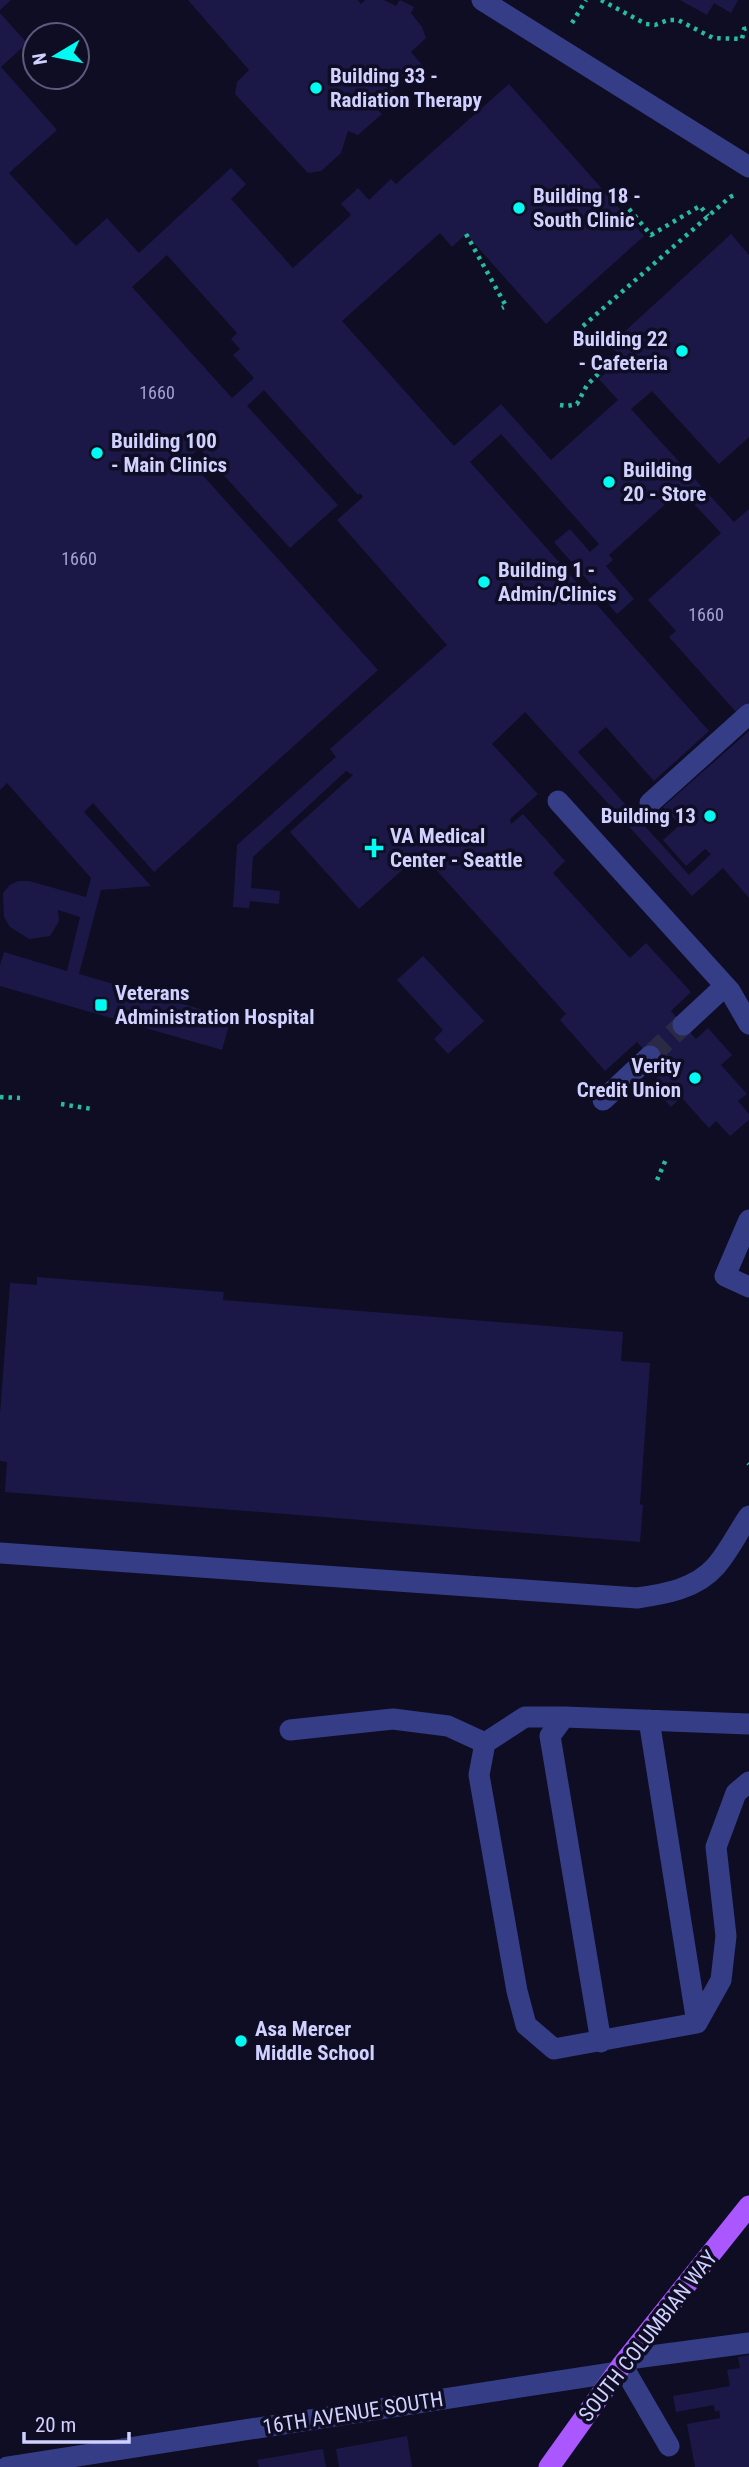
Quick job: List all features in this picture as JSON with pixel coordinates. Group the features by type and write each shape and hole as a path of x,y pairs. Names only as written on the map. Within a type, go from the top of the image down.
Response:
{"main road":[{"name":"SOUTH COLUMBIAN WAY","path":"550,2467 622,2365 749,2206"}],"street":[{"path":"482,0 749,167"},
{"path":"650,803 749,714"},
{"path":"558,802 725,986 749,1024"},
{"path":"683,1025 725,986"},
{"path":"603,1100 650,1056"},
{"path":"749,1220 725,1276 749,1287"},
{"path":"0,1553 637,1598 662,1595 686,1587 715,1567 749,1516"},
{"path":"697,2024 554,2049 527,2025 517,1991 479,1775 485,1743 525,1717 749,1724"},
{"path":"564,1717 550,1736 601,2042"},
{"path":"290,1730 394,1719 448,1726 485,1743"},
{"path":"649,1720 697,2024"},
{"path":"697,2024 720,1980 726,1936 716,1847 736,1793 749,1782"},
{"name":"16TH AVENUE SOUTH","path":"7,2467 749,2343"},
{"path":"622,2365 669,2446"}],"path":[{"path":"576,17 586,0"},
{"path":"601,0 646,24 678,20 713,38 742,39 744,29 749,28"},
{"path":"583,326 730,197 737,194"},
{"path":"629,209 651,235 700,206 708,216"},
{"path":"466,234 506,306 502,308"},
{"path":"561,405 578,404 587,385 618,354"},
{"path":"0,1097 20,1098"},
{"path":"61,1104 92,1109"},
{"path":"657,1180 667,1157"}],"building":[{"path":"0,0 11,0 0,10"},
{"name":"Building 33 - Radiation Therapy","path":"188,0 358,0 361,4 365,0 384,0 396,6 400,0 414,7 411,13 422,27 426,38 411,52 423,66 375,107 382,114 358,135 348,131 341,153 321,171 308,173 235,94 237,82 249,70"},
{"path":"680,0 738,0 731,13 714,3 707,15"},
{"path":"0,13 21,36 21,49 1,67 57,130 9,173 76,246 107,218 139,253 231,168 246,184 231,199 293,268 351,215 341,204 358,188 369,200 391,179 396,184 509,84 644,236 546,324 466,234 452,247 440,233 342,321 454,446 501,404 551,460 618,400 599,379 622,358 610,345 731,234 749,255 749,437 719,464 652,391 631,409 734,522 749,509 749,703 737,713 669,637 676,631 648,600 721,533 681,490 609,555 613,560 606,566 634,599 617,614 554,542 570,529 590,552 599,544 501,434 470,462 709,731 654,781 606,727 578,752 689,875 711,854 705,849 686,866 663,840 680,825 663,807 749,731 749,898 723,868 692,896 525,712 492,744 538,794 510,819 511,824 523,814 565,861 553,873 630,958 646,943 691,992 671,1011 696,1039 708,1028 732,1055 721,1065 747,1094 738,1101 749,1114 749,1120 730,1136 716,1121 709,1128 681,1097 671,1107 650,1084 664,1072 637,1042 605,1071 560,1020 566,1014 421,853 359,909 290,832 353,775 346,771 253,857 251,888 280,891 279,904 250,901 249,908 233,907 237,845 336,757 330,749 447,645 337,520 363,497 360,493 358,495 264,390 247,406 338,505 290,548 199,448 188,459 378,670 154,872 93,803 84,812 151,886 101,890 79,974 231,1018 222,1050 0,986 0,965 4,952 67,971 80,917 58,910 59,921 50,936 29,939 10,927 4,917 3,893 18,881 29,881 86,897 91,878 7,783 0,790","holes":["167,255 237,333 231,339 240,349 233,355 254,378 232,398 132,287"]},
{"path":"423,956 484,1021 448,1054 434,1039 443,1030 397,980"},
{"path":"37,1277 224,1292 223,1300 623,1332 621,1361 650,1363 640,1504 643,1505 640,1542 5,1492 7,1462 0,1461 0,1413 10,1283 37,1285"},
{"path":"749,2355 749,2467 695,2467 687,2424 720,2418 719,2410 715,2412 714,2405 676,2412 673,2396 730,2386 727,2370 740,2368 738,2357"},
{"path":"407,2436 412,2467 339,2467 336,2449"},
{"path":"323,2449 326,2467 259,2467 257,2460"}],"tunnel":[{"path":"650,1056 683,1025"}],"place":[{"name":"Building 33 - Radiation Therapy","path":"316,88"},
{"name":"Building 18 - South Clinic","path":"519,208"},
{"name":"Building 22 - Cafeteria","path":"682,351"},
{"name":"Building 100 - Main Clinics","path":"97,453"},
{"name":"Building 20 - Store","path":"609,482"},
{"name":"Building 1 - Admin/Clinics","path":"484,582"},
{"name":"Building 13","path":"710,816"},
{"name":"VA Medical Center - Seattle","path":"374,848"},
{"name":"Veterans Administration Hospital","path":"101,1005"},
{"name":"Verity Credit Union","path":"695,1078"},
{"name":"Asa Mercer Middle School","path":"241,2041"}]}
